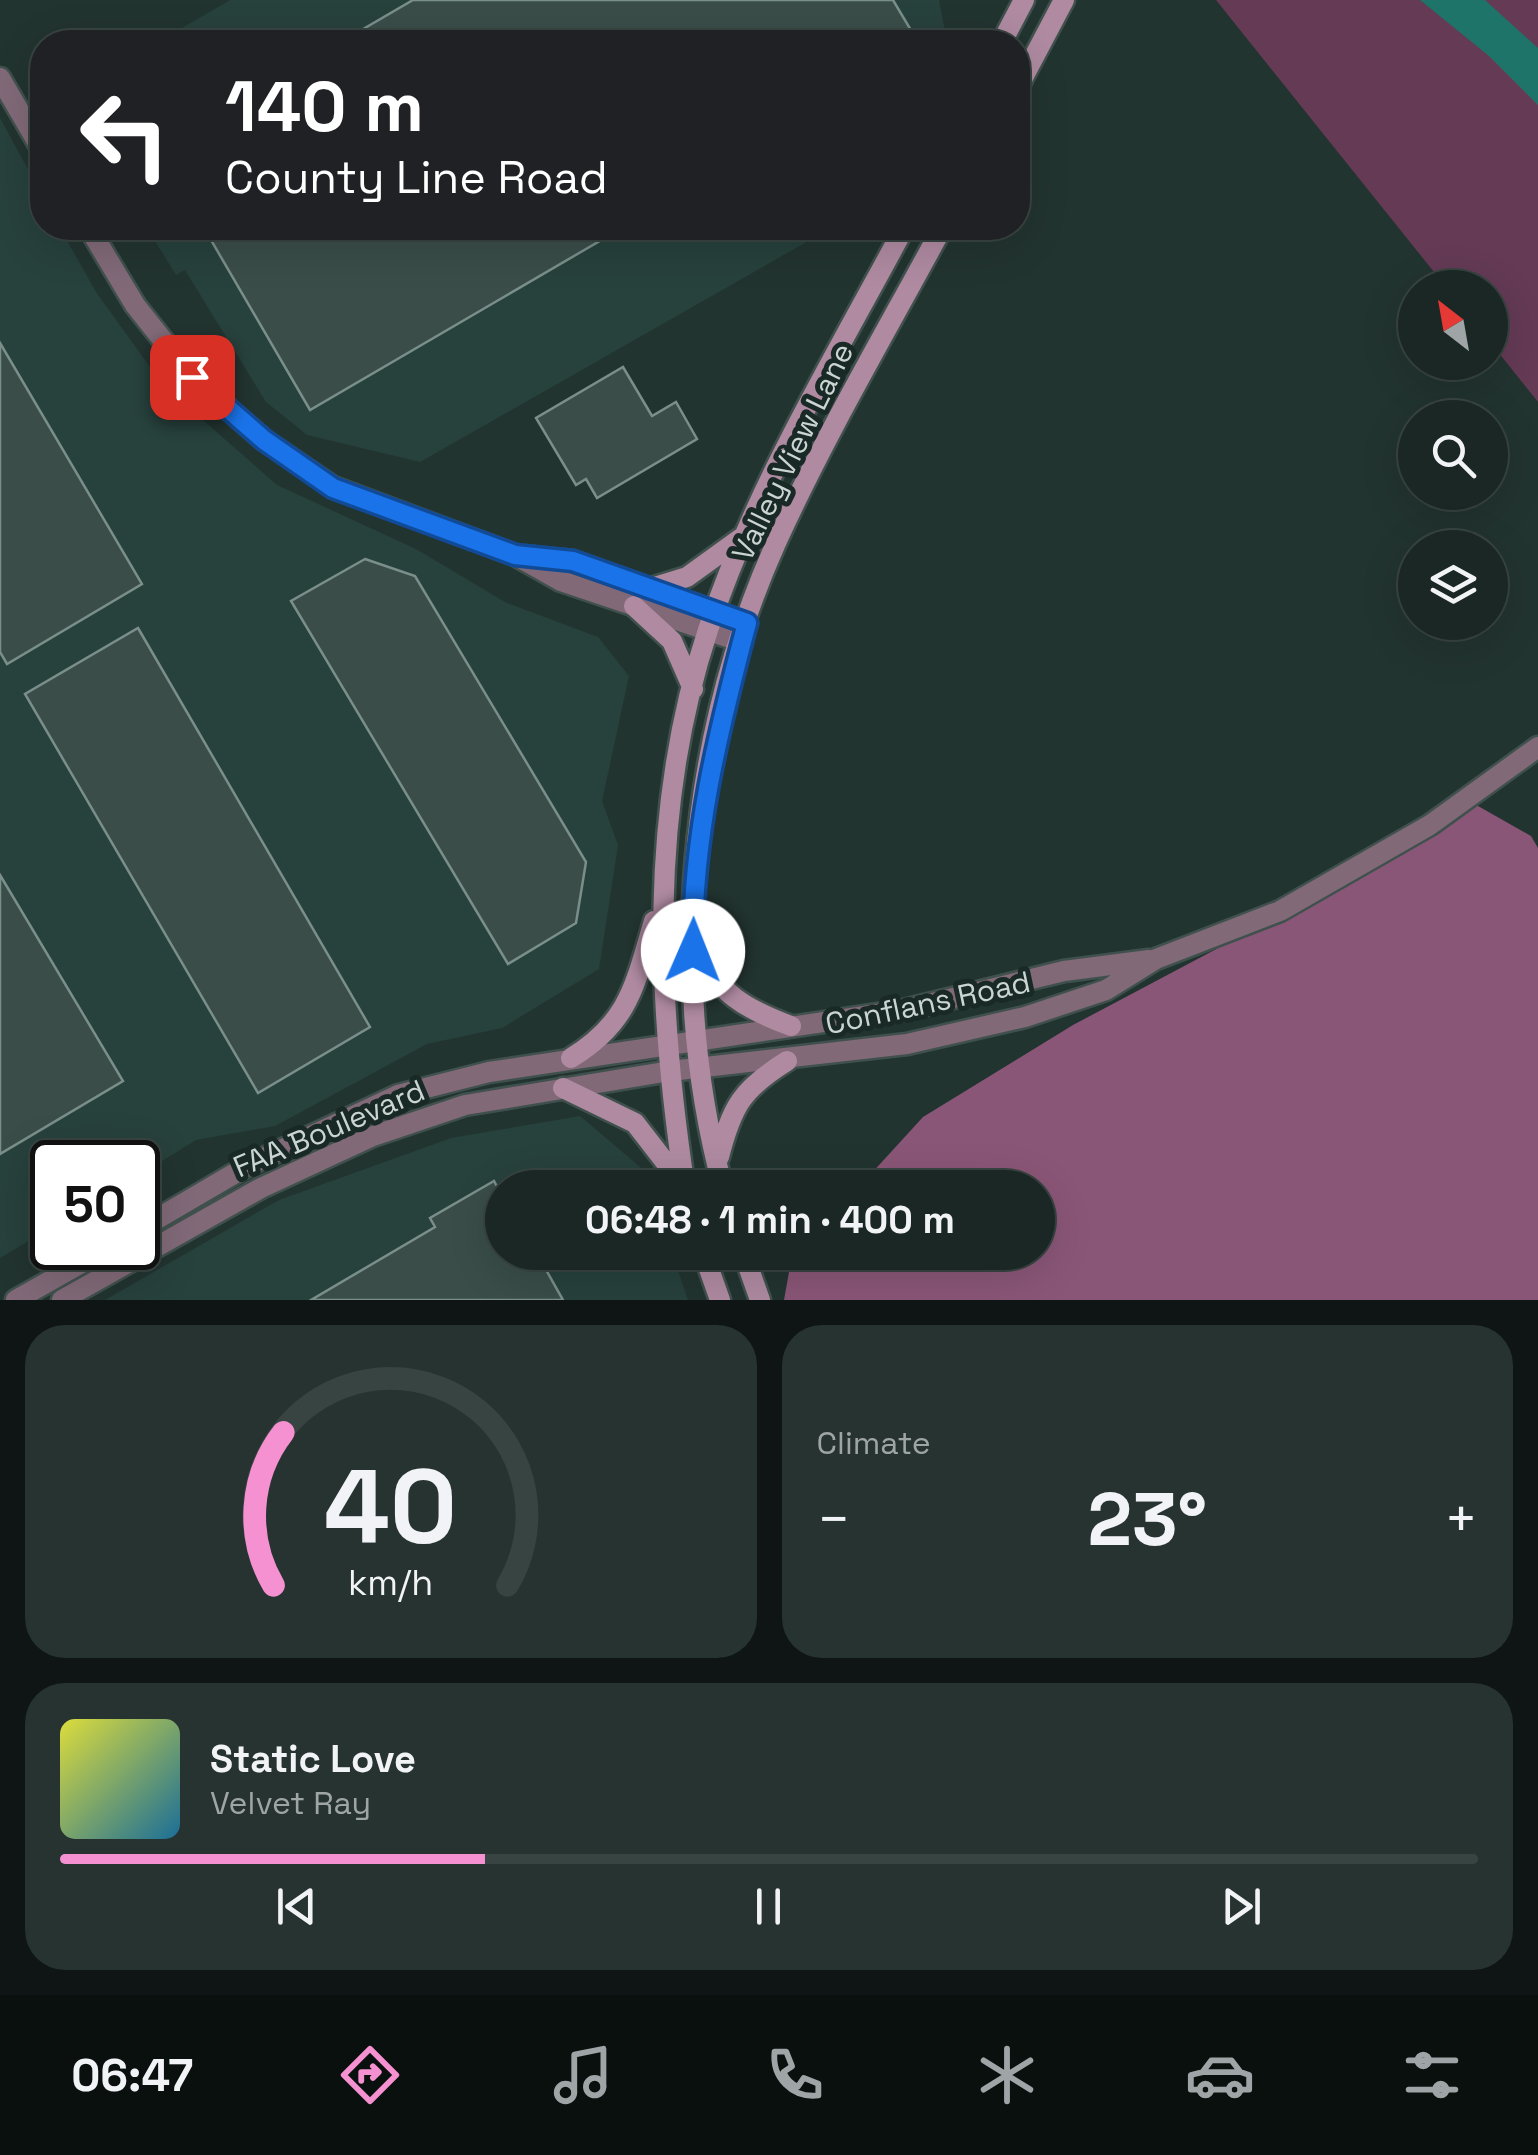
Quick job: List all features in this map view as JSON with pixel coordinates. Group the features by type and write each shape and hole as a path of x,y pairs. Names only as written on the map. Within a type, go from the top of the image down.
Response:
{"main road":[{"path":"1008,30 1024,0"},
{"path":"1030,64 1064,0"},
{"name":"Valley View Lane","path":"683,1170 662,985 663,890 677,768 693,690 711,622 774,468 898,240"},
{"name":"Valley View Lane","path":"719,1170 698,1039 693,951 702,808 720,716 744,632 798,497 936,240"},
{"path":"648,588 687,577 746,533"},
{"path":"634,606 672,642 693,690"},
{"path":"571,1058 607,1032 629,1003 663,890"},
{"path":"693,951 723,993 751,1012 791,1026"},
{"path":"718,1164 735,1105 754,1082 787,1061"},
{"path":"563,1088 635,1122 671,1170"},
{"path":"709,1270 720,1300"},
{"path":"749,1270 760,1300"}],"street":[{"path":"0,78 30,129"},
{"path":"96,240 135,304 192,377 264,440 333,488 515,555 561,581 634,606 744,632"},
{"path":"515,555 573,561 648,588 711,622"},
{"name":"Conflans Road","path":"702,1069 907,1044 1025,1018 1106,990 1156,959 1280,911 1430,826 1538,748"},
{"name":"Conflans Road","path":"698,1039 904,1010 1064,971 1156,959"},
{"name":"FAA Boulevard","path":"160,1217 249,1164 398,1095 489,1072 698,1039"},
{"name":"FAA Boulevard","path":"62,1300 261,1188 373,1136 465,1105 702,1069"},
{"path":"16,1300 68,1270"},
{"path":"103,1270 104,1276"}],"shaded area":[{"path":"230,0 939,0 945,30 179,30"},
{"path":"1216,0 1538,0 1538,402 1508,364 1508,270 1432,270"},
{"path":"1420,0 1485,0 1538,48 1538,105 1489,56"},
{"path":"0,118 30,173 30,240 67,240 96,292 163,385 277,485 416,549 505,602 598,637 629,676 602,801 618,845 599,969 502,1028 427,1044 275,1126 196,1140 160,1162 160,1140 30,1140 30,1240 0,1258"},
{"path":"154,240 810,240 420,462 307,435 266,402 185,270 176,275"},
{"path":"1471,802 1531,836 1538,848 1538,1300 784,1300 789,1270 1055,1270 1055,1170 875,1170 923,1117 1073,1025 1275,918"},
{"path":"580,1116 644,1170 485,1170 485,1270 678,1270 688,1300 105,1300 279,1200 451,1138"}],"building":[{"path":"413,0 893,0 911,30 362,30"},
{"path":"211,240 601,240 310,410"},
{"path":"0,343 142,584 7,664 0,652"},
{"path":"623,367 652,416 676,402 697,439 597,498 586,479 576,485 536,418"},
{"path":"365,559 415,576 586,862 576,923 508,964 291,601"},
{"path":"138,628 370,1027 258,1093 25,694"},
{"path":"0,875 123,1081 0,1154"},
{"path":"485,1186 485,1270 546,1270 563,1300 311,1300 435,1227 430,1218"}],"route":[{"path":"192,377 264,440 333,488 515,555 573,561 747,623 720,716 702,808 693,951"}]}
